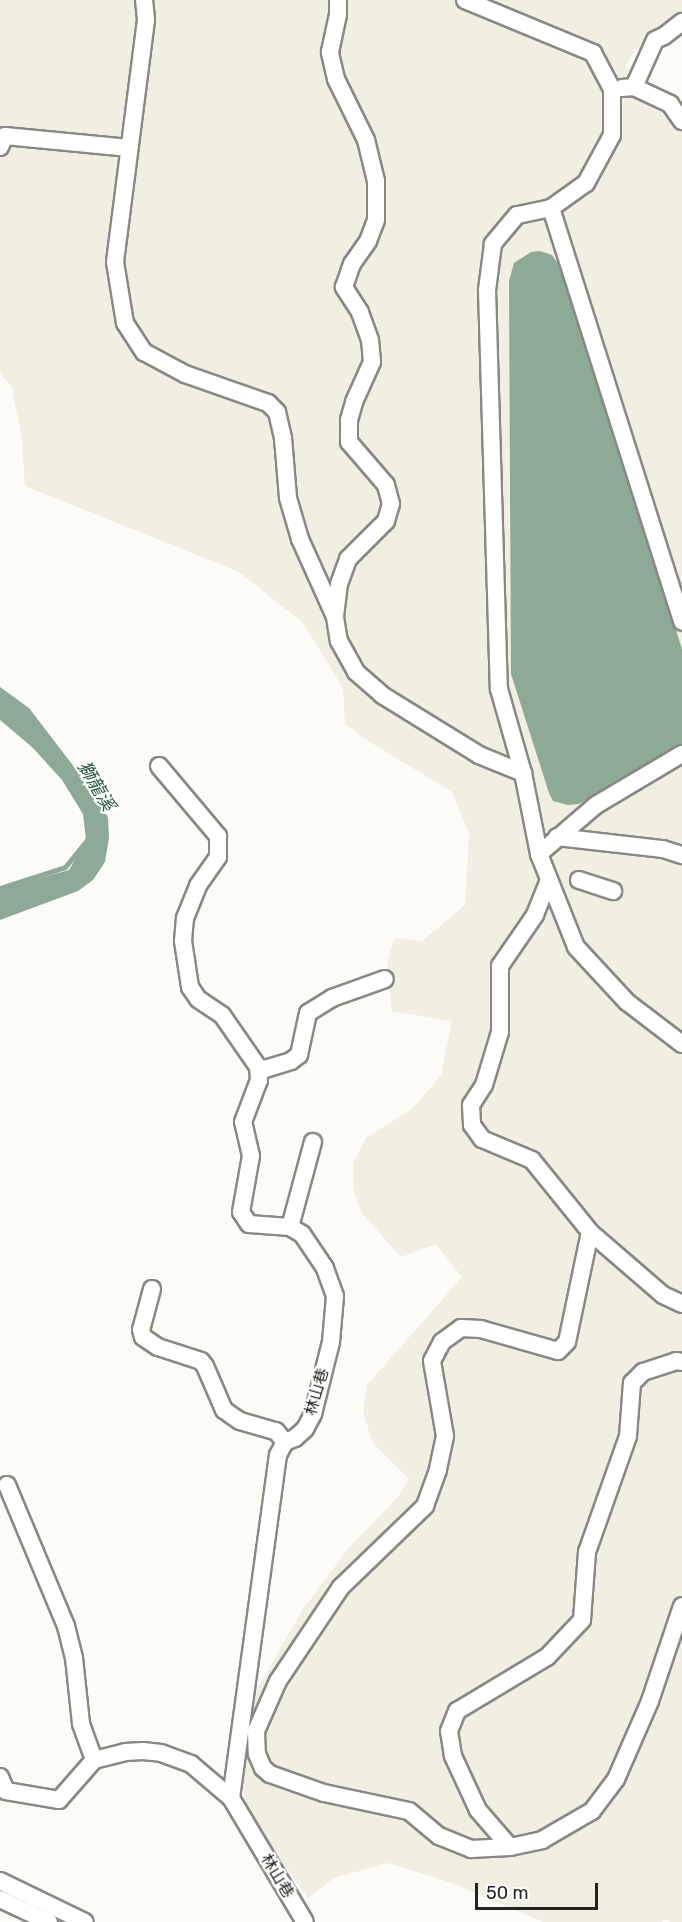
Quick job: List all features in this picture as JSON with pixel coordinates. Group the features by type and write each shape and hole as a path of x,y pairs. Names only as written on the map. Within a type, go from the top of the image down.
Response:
{"street":[{"path":"144,0 146,20 115,262 125,323 144,352 185,374 268,403 276,412 283,438 291,508 300,539 335,617 339,641 356,672 382,695 479,755 523,772"},
{"path":"335,617 339,584 348,559 386,521 391,504 386,485 349,442 349,420 354,402 372,362 370,340 360,312 344,287 352,264 368,241 376,220 376,182 366,140 336,79 330,52 338,15 338,0"},
{"path":"465,0 593,53 612,88 612,135 586,183 551,208 517,214 493,244 487,290 499,689 523,772 539,854 576,947 627,1002 682,1044"},
{"path":"634,87 655,40 682,22"},
{"path":"612,88 634,87 670,104 682,121"},
{"path":"0,147 4,136 129,148"},
{"path":"551,208 682,622"},
{"path":"539,854 596,805 682,754"},
{"path":"159,766 218,836 218,857 198,886 185,918 183,941 190,987 198,999 222,1015 258,1067 259,1080 243,1122 251,1156 241,1212 249,1224 290,1227 313,1142"},
{"path":"557,837 663,849 682,855"},
{"path":"549,880 535,915 500,966 500,1032 484,1085 471,1105 472,1125 482,1139 532,1160 590,1232 663,1295 682,1304"},
{"path":"579,880 613,891"},
{"path":"258,1067 264,1069 291,1061 298,1055 308,1013 332,998 385,979"},
{"name":"林山巷","path":"285,1442 295,1438 305,1429 313,1414 331,1342 335,1296 325,1268 302,1234 290,1227"},
{"path":"590,1232 567,1342 558,1351 481,1329 461,1328 442,1342 432,1361 445,1436 438,1470 425,1506 341,1587 278,1682 256,1731 257,1754 263,1768 270,1774 324,1793 409,1811 439,1836 471,1850 510,1847 542,1840 592,1811 616,1779 650,1701 682,1606"},
{"path":"152,1289 141,1330 143,1337 158,1347 201,1361 224,1410 240,1421 276,1431 285,1442 278,1455 231,1798"},
{"path":"510,1847 478,1810 453,1756 449,1731 457,1711 547,1657 582,1620 587,1552 628,1436 632,1383 643,1372 676,1361 682,1362"},
{"path":"0,1777 6,1791 59,1800 94,1760 81,1724 74,1658 66,1626 7,1485"},
{"name":"林山巷","path":"94,1760 125,1752 161,1753 191,1764 231,1798 305,1922"},
{"path":"0,1881 85,1922"},
{"path":"0,1899 49,1922"}],"shaded area":[{"path":"0,0 682,0 682,11 636,50 625,66 682,127 682,1922 670,1922 666,1919 662,1922 543,1922 449,1882 388,1863 334,1878 308,1898 248,1814 239,1767 249,1703 303,1609 351,1545 397,1498 409,1479 373,1443 363,1413 367,1385 462,1277 436,1244 401,1257 361,1212 354,1192 353,1163 366,1138 413,1108 441,1075 452,1021 392,1011 387,963 394,938 422,941 465,905 469,833 452,792 363,738 345,724 343,688 303,623 239,572 25,486 22,440 12,388 0,373"},
{"path":"540,251 552,255 561,268 682,649 682,744 579,804 568,805 553,801 549,793 511,674 509,281 514,263 531,252"},
{"name":"獅龍溪","path":"0,687 29,708 101,802 108,818 109,838 105,862 93,880 78,891 0,920 0,889 69,870 86,840 83,814 62,780 33,748 0,720"}],"waterway":[{"name":"獅龍溪","path":"0,888 65,867 87,840"}]}
